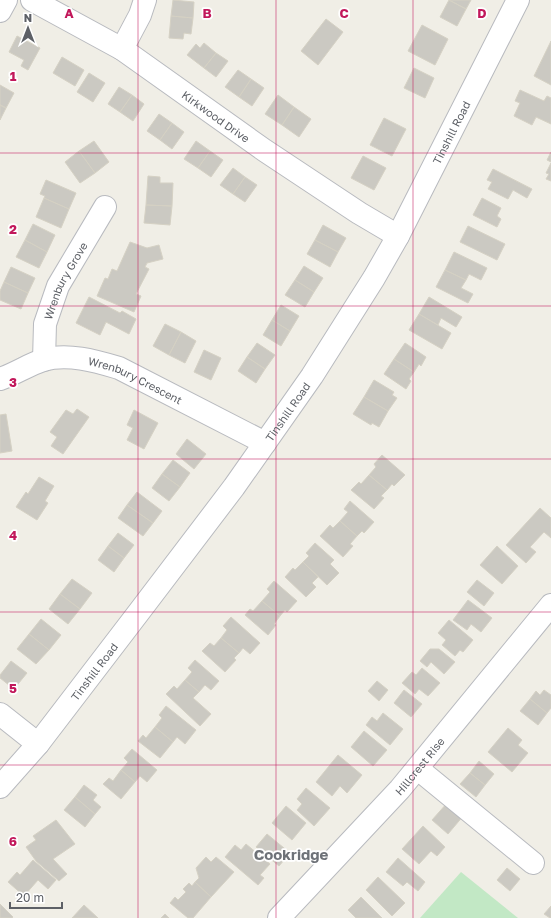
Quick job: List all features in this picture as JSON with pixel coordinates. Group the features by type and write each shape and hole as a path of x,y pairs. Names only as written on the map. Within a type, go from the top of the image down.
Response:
{"street":[{"path":"0,11 6,0"},
{"name":"Kirkwood Drive","path":"32,0 122,49 264,150 359,213 398,236"},
{"path":"122,49 140,15 145,0"},
{"name":"Tinshill Road","path":"0,787 38,744 265,444 312,376 374,278 398,236 518,0"},
{"name":"Wrenbury Grove","path":"44,360 45,324 58,286 104,207"},
{"name":"Wrenbury Crescent","path":"0,379 44,360 66,357 95,360 119,368 265,444"},
{"name":"Hillcrest Rise","path":"279,918 418,769 548,615"},
{"path":"0,714 38,744"},
{"path":"418,769 533,863"}],"green space":[{"path":"461,872 518,918 420,918"}],"building":[{"path":"173,0 194,2 193,18 171,16"},
{"path":"449,0 471,0 466,9"},
{"path":"449,0 466,9 457,26 440,17"},
{"path":"171,16 193,18 191,34 184,33 183,39 169,38"},
{"path":"326,19 343,32 318,65 301,51"},
{"path":"422,25 448,39 435,65 408,51"},
{"path":"17,36 40,48 28,70 21,66 24,60 9,52"},
{"path":"551,41 551,85 534,76"},
{"path":"204,43 216,53 204,68 187,55 196,44 200,48"},
{"path":"216,53 228,61 216,77 204,68"},
{"path":"62,57 84,70 75,86 53,73"},
{"path":"414,68 434,78 425,98 404,88"},
{"path":"238,70 251,79 239,97 225,87"},
{"path":"89,73 105,83 93,102 77,92"},
{"path":"251,79 264,88 252,106 239,97"},
{"path":"0,85 14,93 6,108 0,105"},
{"path":"119,87 132,95 120,112 108,104"},
{"path":"520,90 544,101 547,96 551,98 551,124 536,117 532,125 514,116 520,103 515,101"},
{"path":"132,95 144,104 133,121 120,112"},
{"path":"278,95 294,107 282,125 265,114"},
{"path":"0,105 6,108 0,120"},
{"path":"294,107 311,119 299,137 282,125"},
{"path":"159,114 172,123 160,140 147,131"},
{"path":"384,118 406,129 392,156 370,145"},
{"path":"172,123 184,132 172,149 160,140"},
{"path":"94,141 109,162 95,173 79,151"},
{"path":"196,141 210,151 198,168 184,159"},
{"path":"79,151 95,173 80,183 65,162"},
{"path":"210,151 223,160 211,177 198,168"},
{"path":"551,152 551,162 547,160"},
{"path":"363,156 386,168 374,190 351,178"},
{"path":"551,163 551,181 546,179 549,174 546,173"},
{"path":"233,168 245,177 233,194 220,185"},
{"path":"493,169 532,189 527,198 513,190 508,199 488,189 492,182 487,180"},
{"path":"148,176 160,177 160,183 173,183 172,206 146,205"},
{"path":"245,177 257,185 245,202 233,194"},
{"path":"46,180 76,193 69,209 44,198 45,196 40,194"},
{"path":"44,198 69,209 61,228 36,217"},
{"path":"482,198 501,208 497,216 501,219 497,227 473,215"},
{"path":"146,205 172,206 170,225 144,223"},
{"path":"33,224 55,235 47,252 25,240"},
{"path":"323,225 346,238 338,252 315,240"},
{"path":"468,226 505,244 497,260 460,242"},
{"path":"25,240 47,252 39,268 16,257"},
{"path":"315,240 338,252 330,267 307,254"},
{"path":"130,242 147,248 159,245 163,259 147,263 145,267 149,269 136,294 141,296 134,312 97,296 105,278 108,279 112,269 117,271"},
{"path":"454,252 487,268 481,280 469,274 466,280 445,270"},
{"path":"304,266 323,278 314,292 295,280"},
{"path":"11,267 35,278 28,293 4,282"},
{"path":"445,270 466,280 461,288 473,294 468,303 436,287"},
{"path":"295,280 314,292 305,307 285,295"},
{"path":"4,282 28,293 21,309 0,300 0,291"},
{"path":"89,297 120,313 122,311 136,319 129,334 106,322 100,335 76,323"},
{"path":"429,297 462,317 456,327 441,318 438,325 419,314"},
{"path":"281,305 299,316 290,331 272,320"},
{"path":"419,314 451,333 442,349 409,330"},
{"path":"272,320 290,331 281,346 263,335"},
{"path":"165,324 181,332 169,355 153,346"},
{"path":"181,332 196,341 185,363 169,355"},
{"path":"257,343 275,355 265,369 247,357"},
{"path":"405,343 426,357 421,366 419,364 414,372 394,359"},
{"path":"204,350 221,358 211,380 194,372"},
{"path":"247,357 265,369 256,383 238,371"},
{"path":"394,359 414,372 409,379 411,381 406,389 384,374"},
{"path":"374,380 394,392 392,395 397,398 388,411 364,397"},
{"path":"364,397 388,411 379,427 372,423 371,425 353,414"},
{"path":"77,409 89,417 63,454 51,446 57,437 50,432 66,410 73,414"},
{"path":"134,410 158,423 144,449 127,440 133,428 127,425"},
{"path":"6,414 12,451 0,453 0,415"},
{"path":"187,439 206,454 194,469 176,454"},
{"path":"382,455 405,475 394,486 392,484 387,490 369,475 376,467 374,464"},
{"path":"173,460 190,473 180,487 162,474"},
{"path":"162,474 180,487 169,501 152,488"},
{"path":"369,475 387,490 381,496 384,498 374,509 351,490 359,482 361,484"},
{"path":"39,477 54,486 45,501 48,503 37,520 16,507 26,492 28,494"},
{"path":"137,492 162,511 153,523 127,505"},
{"path":"350,501 374,522 364,533 362,531 357,536 340,521 348,512 344,509"},
{"path":"127,505 153,523 143,536 118,518"},
{"path":"540,508 551,518 551,538 544,532 530,547 536,552 526,563 506,545"},
{"path":"340,521 357,536 350,544 353,546 343,557 320,536 330,525 333,528"},
{"path":"118,533 134,545 124,558 108,546"},
{"path":"315,543 334,560 330,564 339,573 327,585 303,562 309,556 306,553"},
{"path":"108,546 124,558 114,572 98,560"},
{"path":"497,546 518,566 502,584 480,565"},
{"path":"303,562 318,577 312,583 316,587 306,597 285,577 293,568 295,570"},
{"path":"72,579 92,593 80,609 60,594"},
{"path":"477,580 494,593 484,606 467,592"},
{"path":"274,581 297,601 287,612 285,610 280,616 262,601 270,592 267,589"},
{"path":"60,594 80,609 68,624 49,609"},
{"path":"468,600 492,618 481,632 471,624 467,630 453,620"},
{"path":"262,601 280,616 274,624 276,625 268,635 245,615 250,609 253,611"},
{"path":"231,617 260,643 250,654 243,648 239,653 221,638 227,630 223,626"},
{"path":"41,619 61,635 49,650 29,634"},
{"path":"449,620 473,640 463,652 460,650 455,656 442,645 446,640 438,633"},
{"path":"29,634 49,650 36,664 17,649"},
{"path":"221,638 239,653 234,658 236,660 225,672 202,651 210,643 214,646"},
{"path":"430,649 439,649 455,662 444,674 431,662 427,667 420,661"},
{"path":"195,660 219,681 211,690 205,685 199,692 185,680 192,672 188,668"},
{"path":"11,661 27,673 14,689 0,678 0,675"},
{"path":"422,668 440,683 428,696 419,689 415,694 402,683 412,672 416,675"},
{"path":"185,680 199,692 193,698 211,714 200,726 166,694 174,686 177,689"},
{"path":"377,681 388,690 379,701 368,691"},
{"path":"404,690 422,704 411,717 394,703"},
{"path":"544,690 551,695 551,708 547,713 530,699 536,691 540,695"},
{"path":"530,699 547,713 538,725 520,711"},
{"path":"166,706 196,730 185,744 177,737 173,742 155,727 162,718 159,715"},
{"path":"383,713 403,729 390,745 366,725 372,717 377,721"},
{"path":"155,727 173,742 160,758 138,741 143,735 146,738"},
{"path":"508,728 522,740 518,745 528,753 512,772 488,752"},
{"path":"364,731 387,750 373,766 351,747"},
{"path":"132,749 157,770 147,782 140,776 135,782 121,770 128,762 124,758"},
{"path":"338,755 362,775 347,793 340,786 332,796 316,782"},
{"path":"479,761 494,774 485,785 470,773"},
{"path":"121,770 135,782 121,799 103,784 109,778 113,781"},
{"path":"470,773 485,785 476,797 460,784"},
{"path":"84,785 97,795 93,800 101,807 95,814 75,797"},
{"path":"306,788 330,808 314,826 297,810 302,804 297,799"},
{"path":"75,797 95,814 85,827 64,810"},
{"path":"448,802 464,815 448,834 432,820"},
{"path":"286,806 306,823 292,840 272,823"},
{"path":"56,820 75,844 53,859 67,874 59,881 36,861 26,847 36,840 33,836"},
{"path":"423,826 445,847 437,856 431,851 419,864 402,849"},
{"path":"267,834 290,853 279,866 256,847"},
{"path":"246,844 270,864 260,875 264,878 258,885 225,857 235,845 241,850"},
{"path":"206,857 211,862 216,857 234,872 211,897 195,882 199,878 196,868"},
{"path":"398,858 425,882 418,891 407,882 403,886 386,872"},
{"path":"33,860 56,880 48,889 38,880 24,896 8,882 17,872 20,875"},
{"path":"507,868 520,879 510,891 497,880"},
{"path":"378,877 405,903 392,916 366,890"},
{"path":"195,882 211,897 193,918 188,918 170,903 175,897 178,900 186,892 183,889 189,883 192,886"},
{"path":"361,897 382,918 356,918 348,910"},
{"path":"0,904 13,917 12,918 0,918"},
{"path":"84,905 98,918 72,918"},
{"path":"551,906 551,918 550,918 544,914"},
{"path":"165,914 169,918 161,918"}],"district":[{"name":"Cookridge","path":"291,854"}]}
